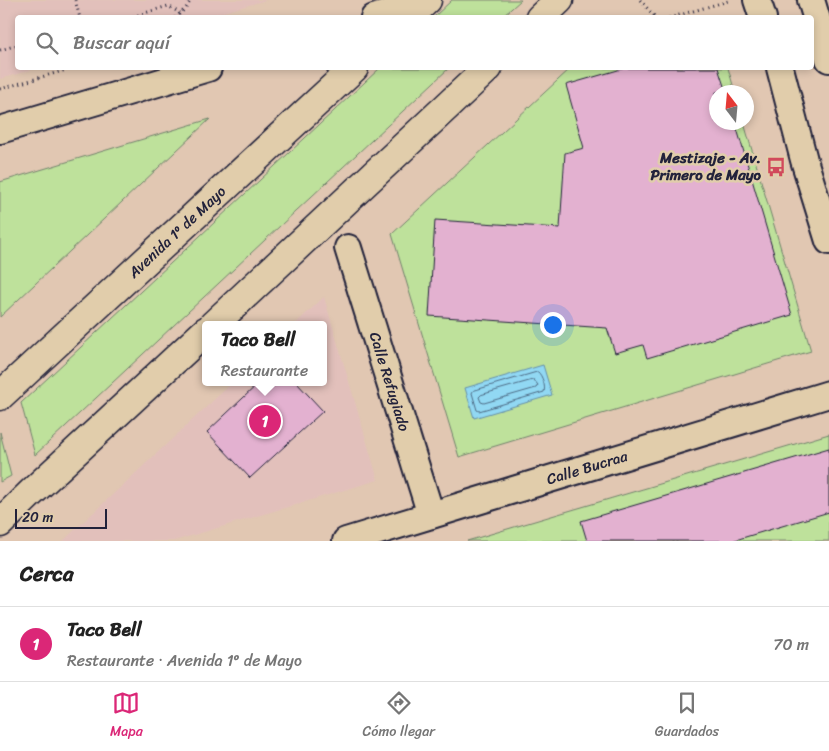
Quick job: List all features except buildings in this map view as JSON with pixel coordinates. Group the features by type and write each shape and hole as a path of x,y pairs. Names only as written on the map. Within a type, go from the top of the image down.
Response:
{"street":[{"path":"543,15 559,0"},
{"path":"757,0 762,15"},
{"path":"812,0 829,59"},
{"path":"387,15 420,7"},
{"path":"0,130 201,70"},
{"name":"Avenida 1º de Mayo","path":"0,396 352,70"},
{"path":"217,321 486,70"},
{"path":"781,70 804,160 829,241"},
{"name":"Calle Refugiado","path":"348,248 431,515"},
{"path":"0,523 202,335"},
{"name":"Calle Bucraa","path":"346,541 829,394"}],"path":[{"path":"75,0 79,15"},
{"path":"138,15 168,6 180,13 191,0"},
{"path":"640,0 653,15"},
{"path":"679,15 731,0"},
{"path":"0,50 15,46"},
{"path":"0,89 66,70"}],"shaded area":[{"path":"0,0 266,0 214,15 15,15 15,70 31,70 0,79"},
{"path":"324,297 378,480 174,541 63,541 229,386 327,386 327,321 298,321"}],"green space":[{"path":"452,0 521,0 504,15 436,15"},
{"path":"378,70 447,70 35,455 21,403"},
{"path":"569,70 729,70 733,85 709,85 709,130 746,130 811,351 459,457 392,234"},
{"path":"210,119 0,317 0,182"},
{"path":"0,432 11,476 0,482"},
{"path":"829,434 829,541 467,541"}],"water":[{"path":"543,365 552,395 474,418 465,388"}],"place":[{"name":"Mestizaje - Av. Primero de Mayo","path":"776,167"},
{"name":"Taco Bell","path":"265,421"}]}
